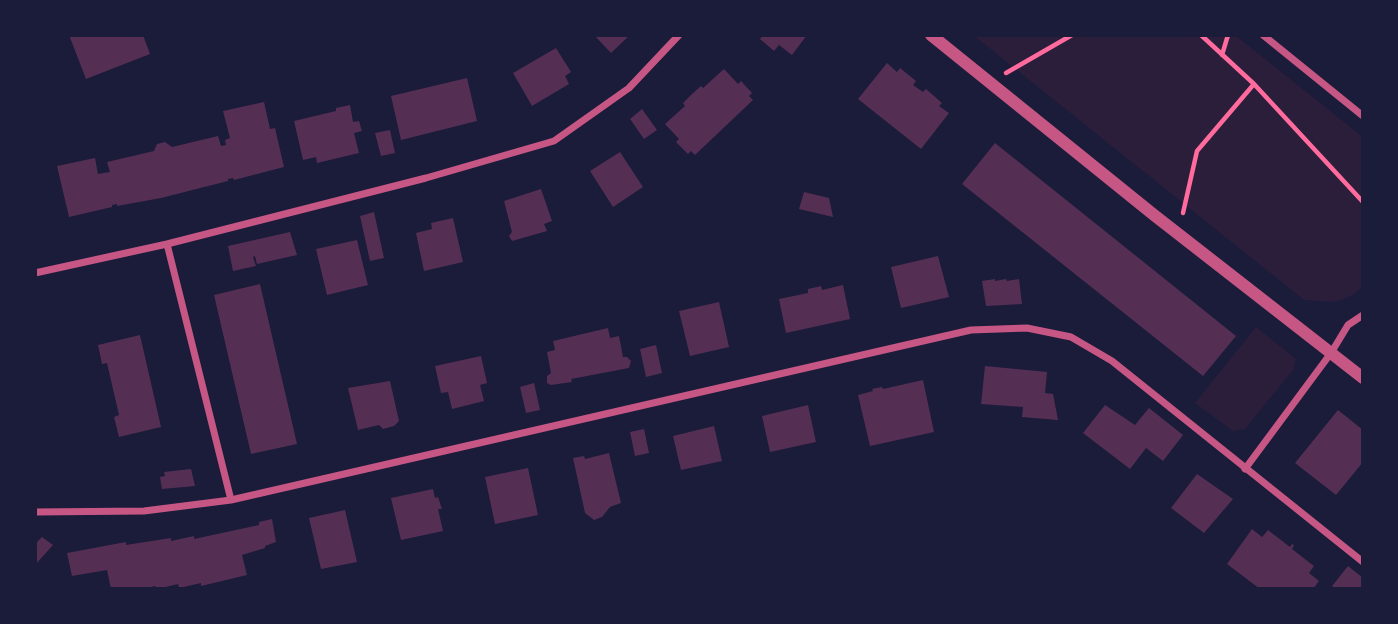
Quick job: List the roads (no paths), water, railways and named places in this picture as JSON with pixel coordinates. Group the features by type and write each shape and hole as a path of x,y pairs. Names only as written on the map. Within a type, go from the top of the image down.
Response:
{"street":[{"path":"35,273 167,244 426,178 554,141 629,88 679,35"},
{"path":"931,35 1175,232 1363,378"},
{"path":"1263,35 1363,116"},
{"path":"167,244 231,500"},
{"path":"1245,470 1331,353 1348,325 1363,315"},
{"path":"35,512 144,511 231,500 959,333 1027,328 1070,337 1112,361 1363,562"}]}
